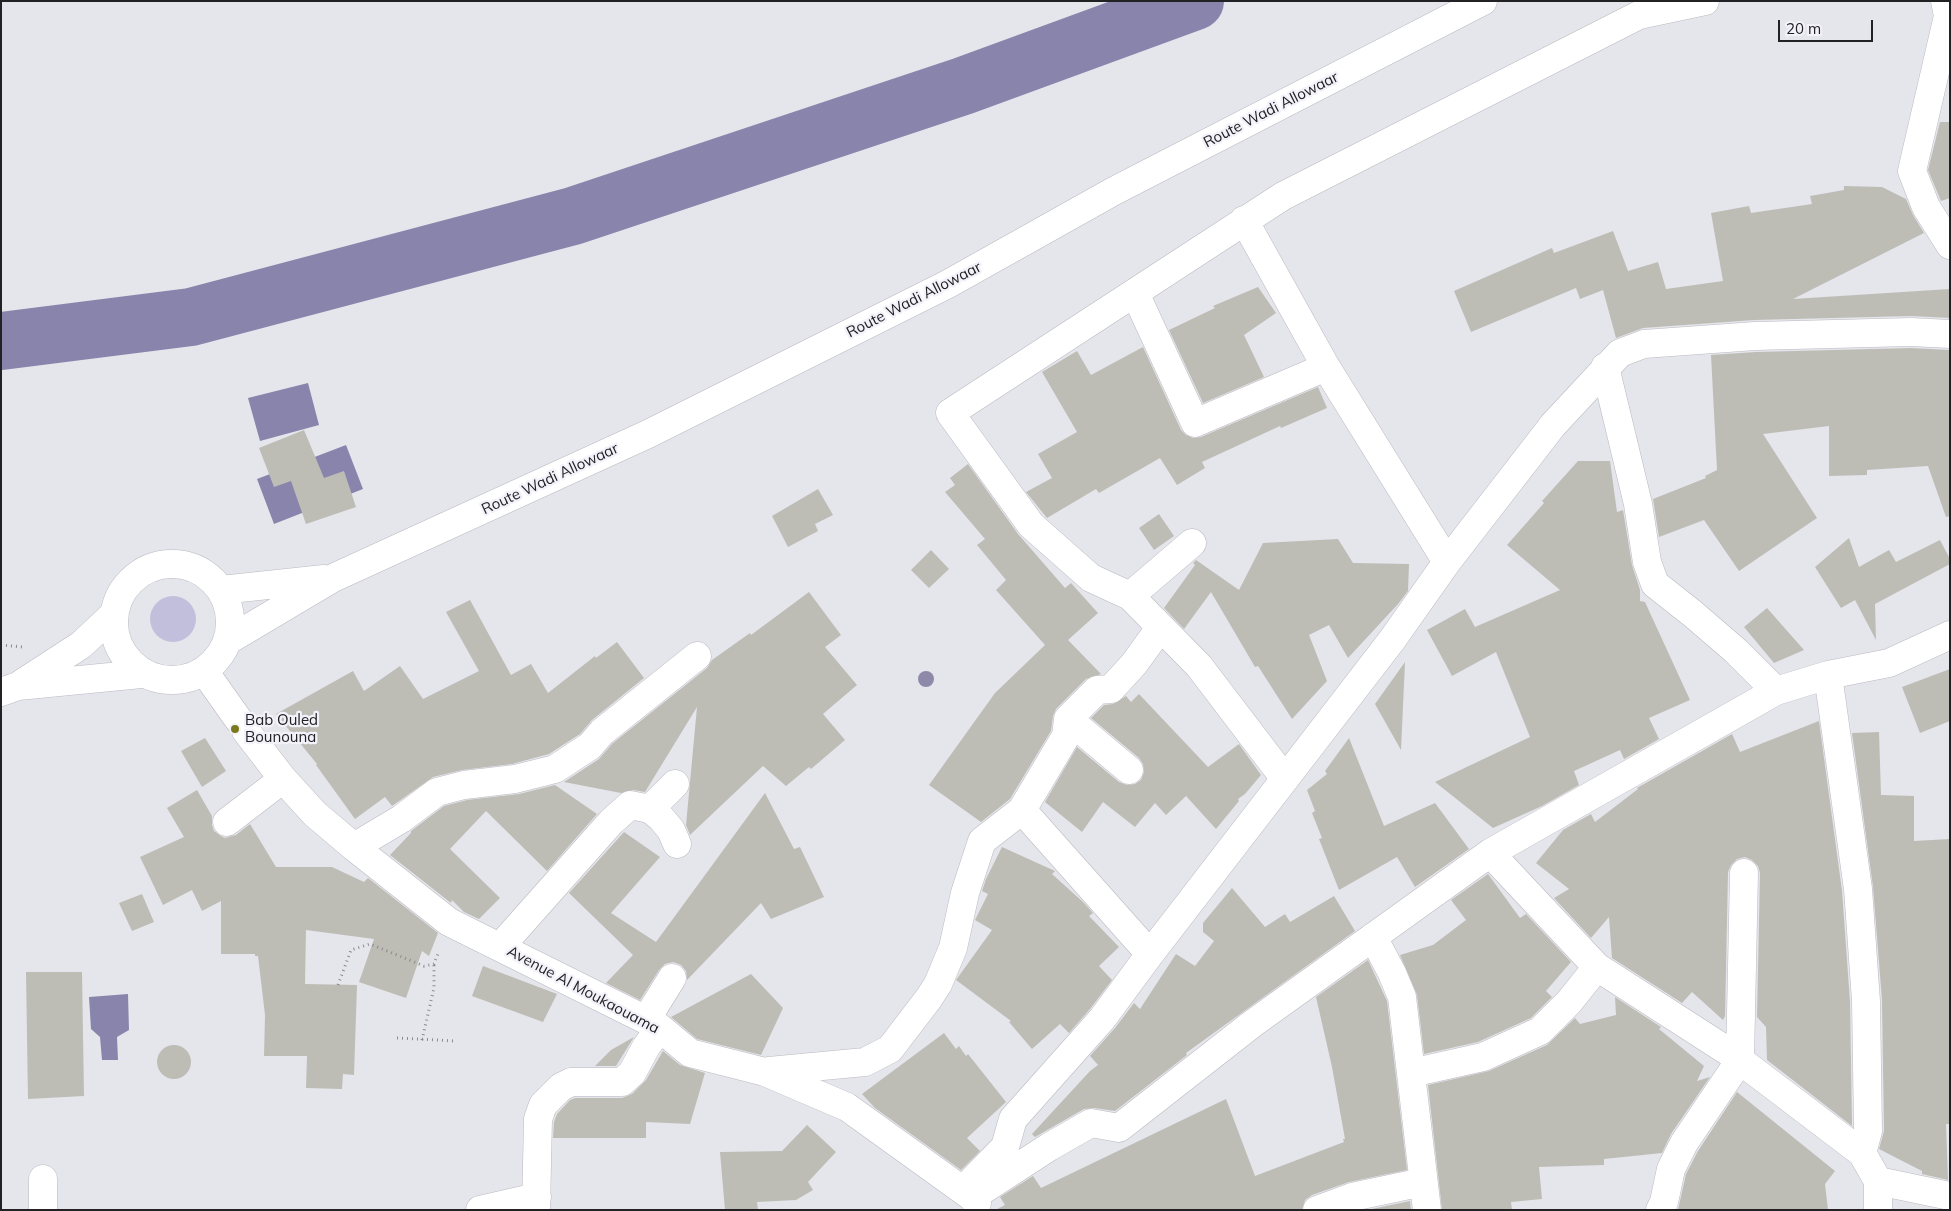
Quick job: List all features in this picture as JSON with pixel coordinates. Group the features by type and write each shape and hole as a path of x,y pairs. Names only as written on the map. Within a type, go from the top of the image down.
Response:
{"street":[{"name":"Route Wadi Allowaar","path":"227,641 333,578 648,434 948,284 1114,191 1484,1"},
{"path":"1285,779 1199,666 1130,596 1091,578 1031,525 950,413 1283,196 1640,15 1705,1"},
{"path":"1945,1 1948,16 1912,171 1938,205 1950,245"},
{"path":"1244,220 1326,367 1446,562"},
{"path":"1135,292 1195,423 1326,367"},
{"path":"972,1199 1005,1147 1013,1119 1102,1019 1392,640 1446,562 1553,425 1620,353 1644,344 1755,336 1911,332 1950,334"},
{"path":"1605,367 1638,504 1647,562 1655,584 1736,651 1776,691"},
{"path":"1130,596 1192,543"},
{"path":"176,564 194,567 209,576 221,590 228,606 231,623 227,641 218,658 204,671 188,678 171,681 154,680 141,674 118,646 114,631 113,615 118,598 128,583 142,572 158,565 176,564"},
{"name":"Route Wadi Allowaar","path":"221,590 333,578"},
{"path":"10,689 82,645 113,615"},
{"path":"765,1072 865,1062 890,1049 938,984 953,948 965,893 982,841 1022,810 1066,736 1068,718 1097,690 1111,688 1134,664 1160,628"},
{"path":"972,1199 1049,1147 1091,1124 1119,1128 1252,1024 1490,853 1776,691 1828,675 1889,663 1950,635"},
{"path":"354,847 401,819 437,792 464,785 515,779 555,769 590,746 602,732 697,656"},
{"name":"Avenue Al Moukaouama","path":"204,671 283,779 315,814 449,922 653,1024 690,1054 765,1072 847,1107 972,1199"},
{"path":"10,689 141,674"},
{"path":"1828,675 1858,889 1866,992 1868,1131 1862,1153"},
{"path":"1068,718 1129,770"},
{"path":"227,822 283,779"},
{"path":"650,809 675,784"},
{"path":"500,946 610,822 630,805 650,809 661,818 671,830 677,844"},
{"path":"1022,810 1150,954"},
{"path":"1490,853 1597,967 1740,1060 1862,1153 1878,1181 1878,1210"},
{"path":"1660,1210 1664,1202 1671,1169 1684,1143 1740,1060 1744,873"},
{"path":"1373,937 1402,997 1427,1210"},
{"path":"1411,1073 1482,1057 1540,1031 1569,1002 1597,967"},
{"path":"480,1210 536,1203 538,1119 544,1105 561,1087 571,1082 622,1082 632,1073 646,1047 653,1024 672,978"},
{"path":"43,1179 43,1210"},
{"path":"1878,1181 1950,1196"},
{"path":"1317,1210 1352,1197 1423,1182"}],"path":[{"path":"422,1040 434,988 434,964 449,922"},
{"path":"338,985 351,950 370,944 424,966 434,964"},
{"path":"397,1038 456,1041"}],"shaded area":[{"path":"308,383 319,425 260,441 248,398"},
{"path":"346,445 363,489 274,524 257,479"},
{"path":"169,596 177,596 186,600 192,606 196,619 192,632 186,638 177,642 169,642 160,638 154,632 150,623 150,615 154,606 160,600"},
{"path":"128,994 129,1030 117,1037 118,1060 102,1060 100,1037 91,1029 89,997"}],"building":[{"path":"1940,122 1950,122 1950,198 1941,201 1928,170"},
{"path":"1844,186 1882,187 1906,199 1924,233 1793,299 1950,289 1950,318 1911,316 1754,320 1643,328 1616,338 1603,290 1580,299 1576,288 1471,332 1454,291 1552,248 1554,253 1613,231 1628,271 1658,262 1666,289 1723,281 1711,213 1749,206 1751,213 1812,204 1810,196 1844,190"},
{"path":"1258,287 1276,313 1244,335 1264,377 1203,403 1169,330 1215,308 1213,306"},
{"path":"1143,347 1181,430 1193,438 1201,437 1318,387 1327,408 1281,428 1280,426 1202,462 1205,468 1177,485 1160,458 1099,493 1096,489 1047,518 1026,492 1052,478 1038,454 1077,432 1042,372 1077,351 1091,375"},
{"path":"1911,348 1949,350 1950,516 1946,517 1928,466 1867,470 1867,475 1829,476 1829,426 1763,434 1817,518 1739,571 1704,520 1659,537 1653,499 1706,478 1705,476 1717,470 1711,355"},
{"path":"304,430 324,478 344,471 356,507 306,524 291,481 274,487 259,448"},
{"path":"1578,461 1610,461 1617,512 1623,510 1632,565 1640,590 1640,601 1645,602 1690,700 1649,718 1659,739 1624,759 1620,750 1574,771 1579,785 1542,806 1493,828 1435,782 1530,737 1496,652 1452,676 1427,630 1465,609 1475,627 1560,590 1507,545 1544,503 1542,501"},
{"path":"968,464 1018,534 1065,588 1071,583 1098,613 1068,640 1101,674 1086,679 1056,709 1051,731 1010,799 981,822 929,785 995,693 1045,645 996,590 1006,580 977,545 985,539 945,492 955,485 950,478"},
{"path":"818,489 833,515 815,524 818,531 788,547 772,516"},
{"path":"1159,514 1174,536 1154,550 1139,528"},
{"path":"1849,538 1859,567 1889,550 1896,562 1940,540 1950,559 1950,564 1875,604 1876,640 1855,600 1841,608 1815,567"},
{"path":"1338,539 1353,563 1409,564 1408,591 1348,658 1329,625 1309,635 1327,681 1292,719 1258,666 1255,667 1211,592 1184,629 1164,608 1195,565 1193,563 1196,560 1239,590 1263,543"},
{"path":"931,550 949,569 929,588 911,570"},
{"path":"809,592 841,635 825,647 857,685 823,714 845,740 811,769 809,767 786,786 763,766 690,835 686,825 697,707 645,792 633,790 621,793 564,782 599,759 613,743 707,668 712,660 750,633 751,635"},
{"path":"470,600 511,675 531,664 548,693 595,656 596,658 617,642 644,678 592,720 580,734 549,754 512,764 462,770 433,777 392,806 385,797 355,819 317,764 276,714 353,671 364,691 400,666 423,699 479,671 446,612"},
{"path":"1767,608 1804,650 1774,663 1744,627"},
{"path":"1405,662 1401,750 1375,704"},
{"path":"1950,669 1950,721 1920,733 1902,687"},
{"path":"1139,694 1208,767 1239,744 1261,775 1245,794 1238,799 1239,801 1216,829 1186,796 1166,815 1155,803 1135,827 1103,802 1082,832 1045,802 1077,747 1119,782 1127,785 1135,784 1141,780 1144,772 1143,764 1139,758 1091,718 1104,705 1113,704 1126,696 1131,702"},
{"path":"1819,721 1842,891 1850,1002 1852,1126 1767,1060 1766,1027 1757,1017 1760,873 1758,866 1752,860 1745,857 1737,859 1731,865 1728,872 1725,1016 1723,1020 1692,992 1682,1003 1612,958 1609,917 1591,938 1554,898 1569,889 1536,863 1563,830 1591,814 1595,822 1637,788 1732,734 1740,752"},
{"path":"1879,732 1881,795 1914,796 1914,841 1950,839 1950,1124 1946,1124 1948,1180 1922,1174 1922,1171 1879,1149 1884,1131 1882,1000 1873,887 1852,733"},
{"path":"205,738 226,771 202,787 181,751"},
{"path":"1349,738 1384,826 1435,803 1469,849 1415,887 1397,857 1339,890 1319,839 1322,838 1312,813 1315,811 1307,790 1327,774 1325,771"},
{"path":"555,785 597,814 547,871 486,811 450,849 500,898 479,919 464,912 452,900 451,903 390,855 411,831 444,806 467,800 519,794"},
{"path":"197,790 212,816 214,831 221,836 225,838 236,835 250,824 276,867 332,867 364,882 368,878 438,933 429,956 422,951 406,998 359,982 374,939 306,930 305,984 357,985 354,1075 343,1074 342,1089 306,1088 307,1056 264,1056 265,1015 258,956 255,956 255,954 221,954 221,901 202,911 192,890 163,905 140,857 184,837 167,808"},
{"path":"765,793 794,849 800,847 824,897 771,919 761,903 687,980 686,971 681,965 673,962 665,964 659,970 640,1000 606,983 633,955 569,893 624,832 660,857 611,913 656,942"},
{"path":"1002,847 1055,871 1052,874 1083,902 1093,913 1089,916 1119,947 1099,966 1112,980 1090,1009 1069,1033 1060,1024 1032,1049 1009,1022 1011,1021 956,980 992,930 975,920 988,894 982,891 986,879"},
{"path":"1488,874 1520,918 1526,914 1571,962 1546,991 1552,997 1531,1018 1478,1042 1424,1054 1417,995 1400,955 1433,945 1466,920 1451,900"},
{"path":"1232,888 1265,927 1285,914 1290,922 1334,896 1355,931 1186,1053 1187,1055 1115,1111 1094,1108 1084,1109 1035,1137 1032,1134 1090,1071 1098,1065 1090,1056 1134,1003 1140,1009 1176,954 1195,966 1214,941 1203,932 1203,923"},
{"path":"142,894 154,922 132,931 119,903"},
{"path":"1368,960 1387,1001 1407,1170 1349,1182 1312,1195 1305,1200 1302,1210 995,1210 1005,1205 1000,1197 1033,1176 1041,1188 1226,1099 1255,1176 1344,1142 1332,1067 1316,997"},
{"path":"483,966 557,994 543,1022 472,996"},
{"path":"26,972 82,972 84,1096 28,1099"},
{"path":"751,974 783,1008 761,1055 697,1039 671,1017"},
{"path":"1615,997 1661,1027 1659,1029 1704,1066 1697,1081 1710,1077 1671,1134 1662,1153 1604,1159 1604,1165 1539,1167 1542,1199 1511,1202 1512,1210 1442,1210 1428,1085 1489,1071 1547,1045 1575,1018 1580,1024 1616,1015"},
{"path":"944,1033 956,1049 959,1046 966,1056 968,1054 1006,1102 967,1138 980,1151 961,1170 875,1108 862,1094"},
{"path":"634,1037 616,1066 595,1066 611,1050"},
{"path":"174,1045 181,1046 186,1050 190,1055 190,1069 186,1074 181,1078 174,1079 167,1078 162,1074 158,1069 157,1062 158,1055 162,1050 167,1046"},
{"path":"663,1051 680,1065 705,1073 690,1124 646,1122 646,1138 553,1138 554,1122 557,1114 570,1100 575,1098 622,1098 632,1094 646,1080"},
{"path":"1737,1092 1835,1171 1825,1184 1828,1210 1678,1210 1686,1174 1698,1151"},
{"path":"807,1125 836,1152 808,1182 813,1190 796,1200 757,1202 758,1210 725,1210 720,1152 782,1151"},
{"path":"1410,1201 1411,1210 1367,1210"}],"waterway":[{"path":"1,341 191,317 573,216 963,86 1195,1"}],"place":[{"name":"Bab Ouled Bounouna","path":"235,729"}]}
